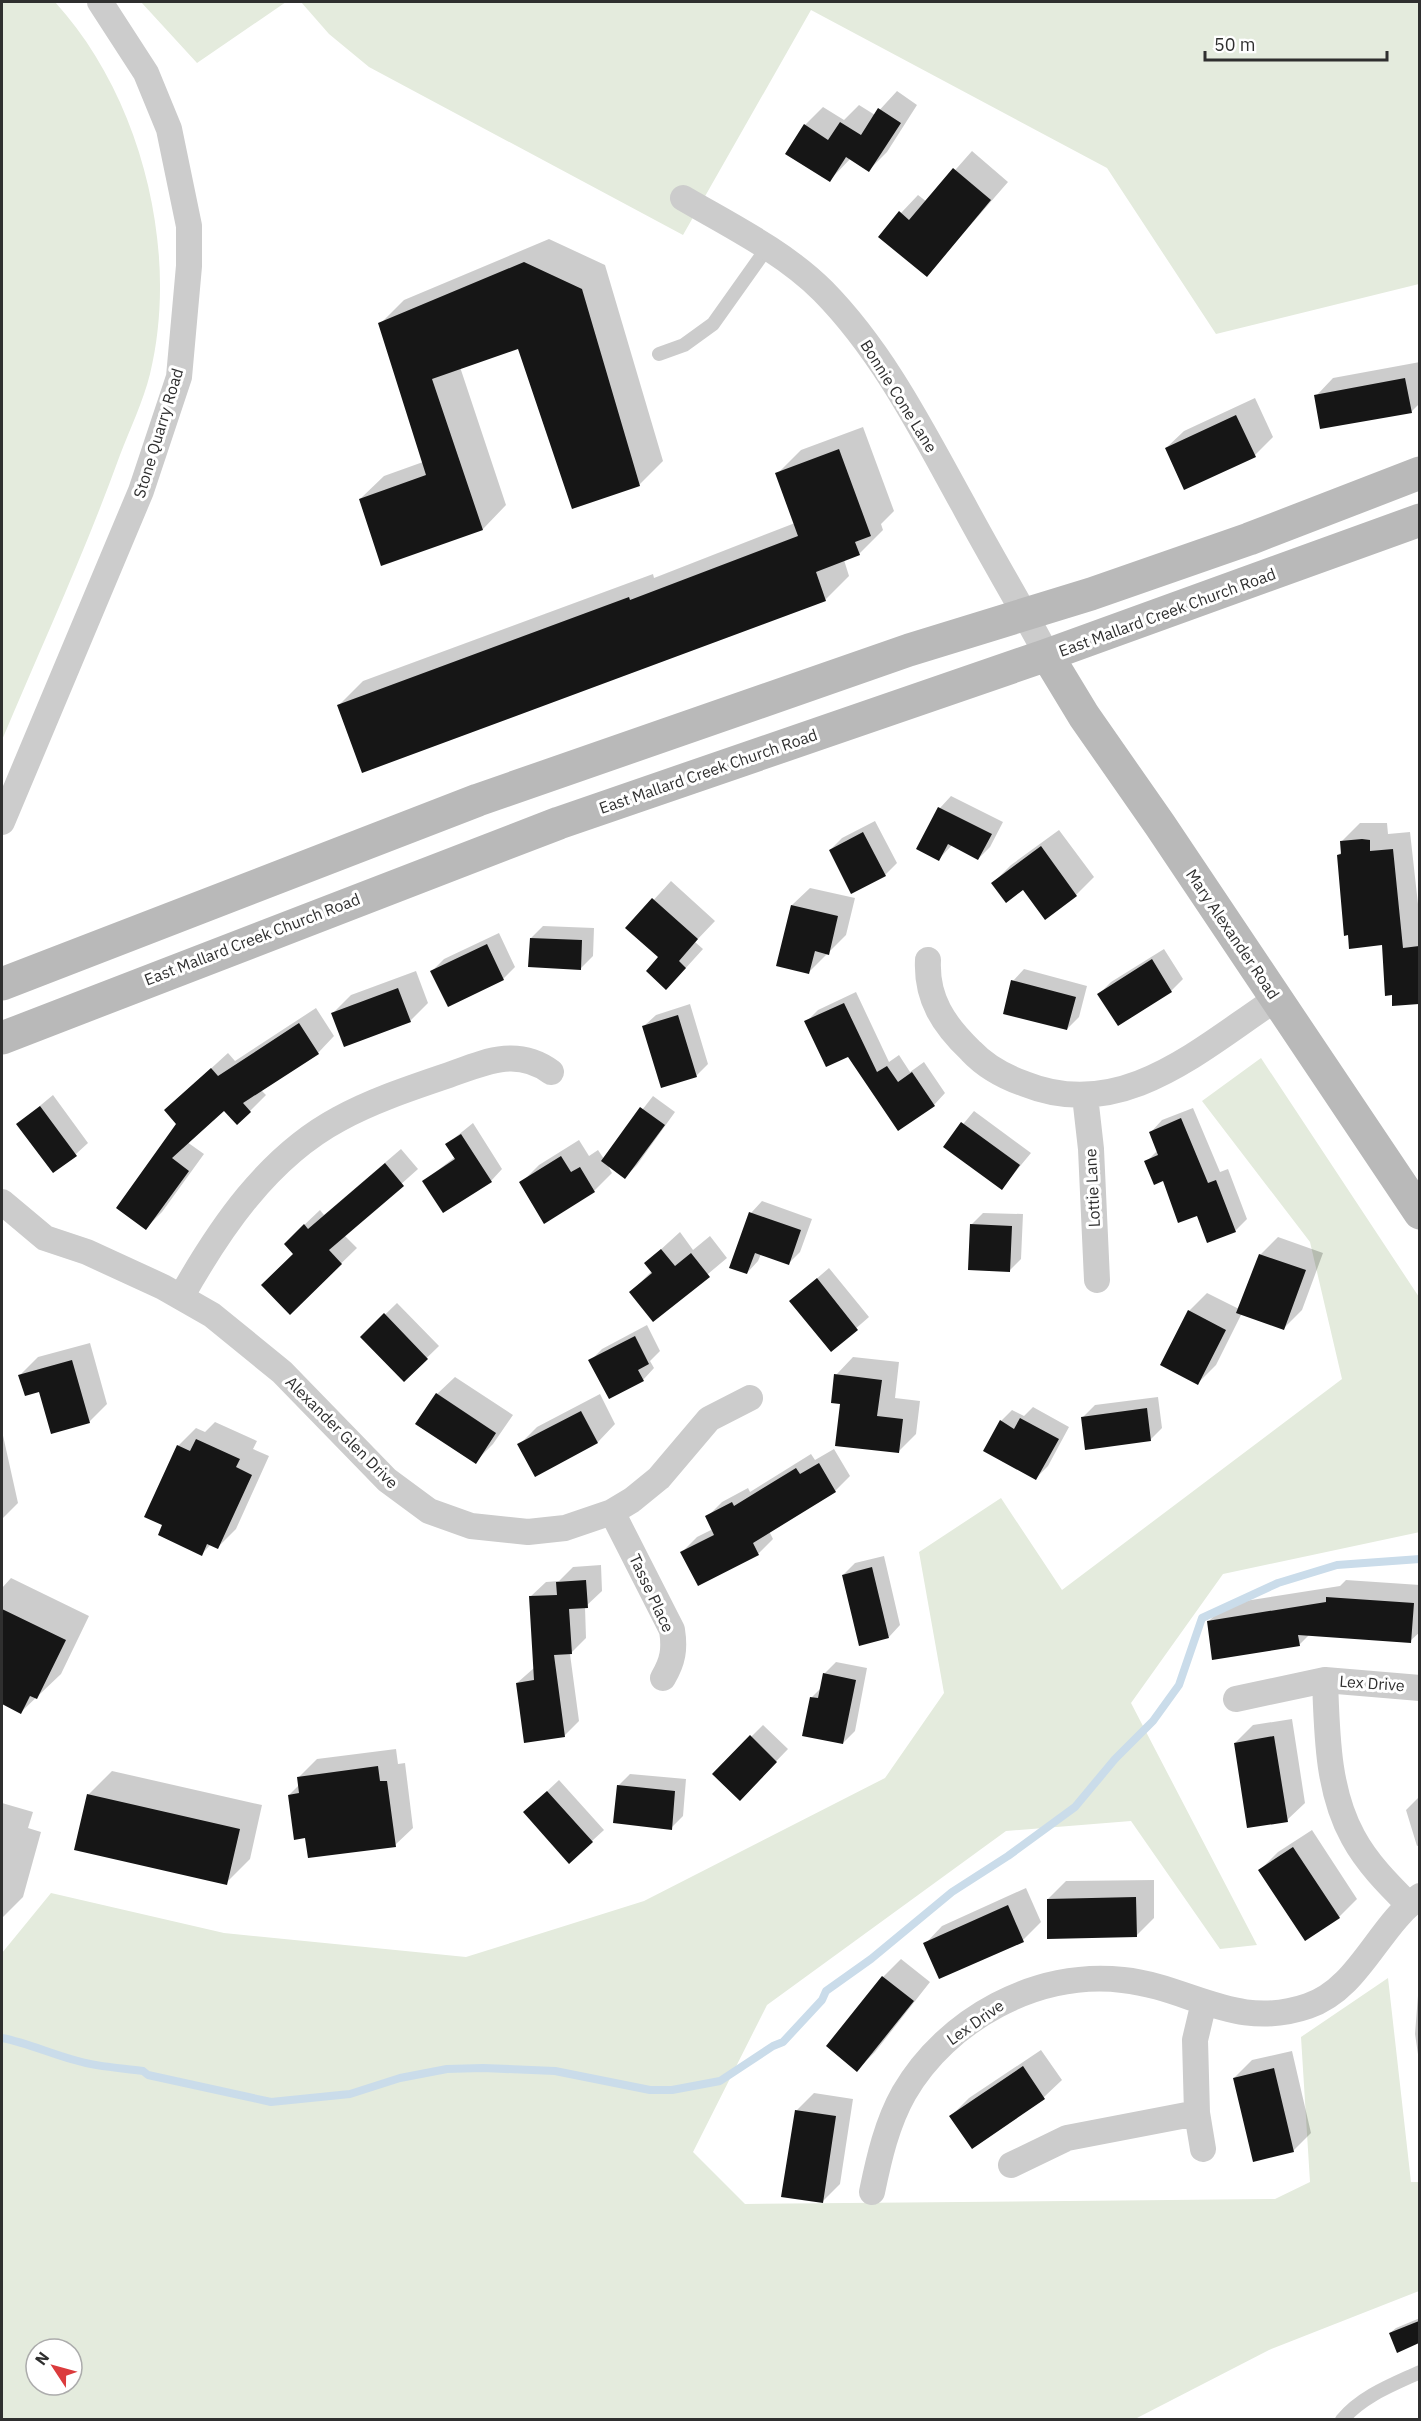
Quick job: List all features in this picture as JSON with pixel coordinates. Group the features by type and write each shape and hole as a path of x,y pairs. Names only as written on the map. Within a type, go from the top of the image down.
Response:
{"main road":[{"path":"2,984 478,800 909,650 1025,615 1249,539 1419,474"},
{"name":"East Mallard Creek Church Road","path":"2,1038 559,823 1047,655 1419,520"},
{"name":"Mary Alexander Road","path":"1047,655 1084,716 1419,1213"}],"street":[{"name":"Stone Quarry Road","path":"2,822 141,491 179,377 189,266 189,226 169,129 146,73 100,2"},
{"name":"Bonnie Cone Lane","path":"683,198 767,248 823,291 865,340 898,389 1047,655"},
{"path":"928,960 927,972 934,1003 951,1032 976,1057 1005,1077 1035,1089 1085,1096 1116,1092 1147,1082 1276,999"},
{"path":"181,1296 209,1248 242,1203 282,1162 338,1120 380,1099 494,1059 524,1058 551,1072"},
{"name":"Lottie Lane","path":"1085,1096 1091,1149 1096,1280"},
{"name":"Alexander Glen Drive","path":"2,1202 45,1238 87,1252 181,1296 227,1325 282,1372 387,1480 429,1511 471,1526 528,1532 566,1528 612,1512 632,1500 659,1478 709,1419 750,1398"},
{"name":"Tasse Place","path":"612,1512 672,1630 675,1648 670,1666 663,1678"},
{"name":"Lex Drive","path":"1236,1699 1325,1680 1419,1688"},
{"name":"Lex Drive","path":"872,2192 878,2159 894,2112 905,2091 939,2049 969,2023 1004,2000 1040,1987 1100,1979 1124,1980 1236,2012 1264,2015 1310,2006 1326,1998 1353,1973 1394,1917 1414,1900 1363,1854 1348,1826 1331,1769 1325,1680"},
{"path":"1203,2149 1197,2114 1195,2040 1204,2002"},
{"path":"1011,2165 1067,2138 1197,2114"}],"lane":[{"path":"658,354 684,345 713,324 767,248"},
{"path":"1342,2420 1349,2411 1374,2394 1419,2372"}],"shaded area":[{"path":"2,2 55,2 85,40 110,82 131,128 146,177 156,227 160,277 158,326 144,395 78,563 2,740"},
{"path":"141,2 286,2 197,63"},
{"path":"301,2 1419,2 1419,284 1216,334 1107,168 811,10 683,235 369,67 329,34"},
{"path":"1261,1058 1419,1297 1420,1532 1223,1574 1131,1703 1257,1945 1220,1949 1131,1821 1006,1831 767,2005 693,2152 745,2204 1275,2199 1310,2182 1301,2037 1388,1978 1411,2182 1419,2182 1419,2291 1269,2350 1135,2419 2,2420 2,1953 51,1893 224,1933 466,1957 644,1901 885,1778 944,1693 919,1552 1001,1498 1062,1590 1342,1379 1310,1242 1202,1101"}],"building":[{"path":"878,108 901,123 869,172 846,157 830,182 785,154 804,124 828,140 840,122 861,135"},
{"path":"953,168 991,200 927,277 878,237 899,211 909,220"},
{"path":"524,262 582,289 640,486 572,509 518,349 432,379 483,530 381,566 359,499 426,475 378,323"},
{"path":"1405,378 1412,413 1320,429 1314,395"},
{"path":"1236,415 1256,457 1184,490 1165,448"},
{"path":"839,449 871,536 855,542 860,555 816,572 826,601 362,773 337,705 629,597 630,600 798,536 775,473"},
{"path":"938,807 992,834 978,860 948,844 939,861 916,849"},
{"path":"863,832 886,876 851,894 829,850"},
{"path":"1370,840 1370,851 1393,849 1403,948 1419,946 1419,1004 1392,1006 1392,995 1385,996 1382,945 1349,949 1348,935 1344,936 1337,855 1341,854 1340,841"},
{"path":"1041,846 1077,896 1045,920 1023,890 1006,903 991,883"},
{"path":"652,898 698,939 679,961 686,968 666,990 646,971 658,957 625,928"},
{"path":"791,905 838,916 829,955 815,951 809,974 776,966"},
{"path":"530,938 582,940 581,970 528,967"},
{"path":"487,944 504,980 448,1007 430,971"},
{"path":"1152,959 1172,992 1118,1026 1097,994"},
{"path":"1011,980 1076,997 1067,1030 1003,1014"},
{"path":"398,988 411,1022 344,1047 331,1013"},
{"path":"844,1003 877,1072 887,1066 898,1082 912,1072 935,1106 898,1131 848,1057 826,1067 804,1021"},
{"path":"678,1015 697,1077 661,1088 642,1026"},
{"path":"299,1023 319,1054 243,1103 251,1112 237,1125 224,1111 172,1158 189,1171 146,1230 116,1208 176,1124 164,1110 211,1068 218,1076"},
{"path":"40,1106 77,1156 53,1173 16,1124"},
{"path":"640,1107 665,1125 625,1179 601,1161"},
{"path":"1181,1118 1208,1183 1216,1180 1236,1232 1207,1243 1197,1216 1178,1223 1163,1181 1154,1185 1144,1161 1158,1155 1149,1132"},
{"path":"961,1122 1020,1165 1002,1190 943,1147"},
{"path":"461,1134 492,1182 443,1213 422,1181 455,1159 445,1144"},
{"path":"561,1156 571,1172 580,1167 595,1192 544,1224 519,1182"},
{"path":"385,1163 404,1186 329,1250 342,1264 290,1315 261,1285 293,1254 284,1244 304,1224 308,1229"},
{"path":"749,1212 801,1230 789,1265 755,1253 747,1274 729,1268"},
{"path":"970,1224 1012,1226 1010,1272 968,1270"},
{"path":"661,1249 675,1266 691,1253 710,1277 653,1322 629,1292 652,1273 644,1263"},
{"path":"1259,1254 1306,1270 1284,1330 1236,1313"},
{"path":"817,1278 858,1330 831,1352 789,1301"},
{"path":"1188,1310 1226,1330 1198,1385 1160,1365"},
{"path":"384,1313 428,1359 404,1382 360,1337"},
{"path":"635,1336 649,1364 638,1370 644,1381 609,1399 588,1360"},
{"path":"72,1360 90,1423 51,1434 39,1392 25,1396 18,1375"},
{"path":"834,1374 882,1380 877,1416 903,1419 899,1453 835,1446 840,1404 831,1403"},
{"path":"436,1393 496,1433 476,1464 415,1424"},
{"path":"1147,1408 1151,1441 1085,1450 1081,1417"},
{"path":"581,1411 598,1443 535,1477 517,1444"},
{"path":"1020,1418 1059,1439 1036,1480 983,1451 1000,1420 1014,1429"},
{"path":"196,1439 240,1459 236,1467 252,1475 218,1549 207,1544 202,1556 158,1535 162,1525 144,1517 177,1445 190,1451"},
{"path":"819,1463 836,1492 753,1543 759,1555 698,1586 680,1552 714,1535 705,1516 732,1502 734,1506 796,1468 800,1474"},
{"path":"872,1567 889,1638 859,1646 842,1575"},
{"path":"586,1580 588,1608 569,1609 572,1654 554,1655 565,1737 524,1743 516,1683 534,1680 529,1596 557,1595 556,1582"},
{"path":"1326,1597 1414,1603 1411,1643 1298,1635 1300,1646 1212,1660 1207,1621 1326,1602"},
{"path":"2,1609 66,1640 37,1699 30,1696 21,1714 2,1704"},
{"path":"823,1673 856,1680 843,1744 802,1736 810,1697 818,1698"},
{"path":"750,1735 777,1762 740,1801 712,1774"},
{"path":"1274,1736 1288,1822 1247,1828 1234,1743"},
{"path":"378,1766 380,1781 387,1781 396,1847 308,1858 305,1838 294,1840 288,1795 299,1793 297,1777"},
{"path":"617,1785 675,1791 672,1830 613,1823"},
{"path":"547,1791 593,1842 569,1864 523,1812"},
{"path":"87,1794 240,1829 227,1885 74,1850"},
{"path":"1293,1847 1340,1918 1305,1941 1258,1870"},
{"path":"1136,1897 1137,1937 1047,1939 1047,1899"},
{"path":"1008,1905 1024,1942 939,1979 923,1943"},
{"path":"882,1976 914,2001 857,2072 826,2046"},
{"path":"1023,2066 1045,2099 972,2149 949,2116"},
{"path":"1274,2068 1294,2152 1253,2162 1233,2078"},
{"path":"795,2110 836,2116 823,2203 781,2197"},
{"path":"1419,2321 1419,2343 1397,2353 1389,2333"}],"waterway":[{"path":"2,2038 86,2063 143,2071 148,2075 271,2102 350,2094 400,2078 447,2069 555,2071 650,2090 672,2090 720,2081 773,2046 783,2042 822,2000 826,1991 871,1959 952,1892 1008,1856 1075,1807 1115,1759 1153,1721 1179,1685 1202,1618 1278,1583 1337,1565 1420,1559"}]}
